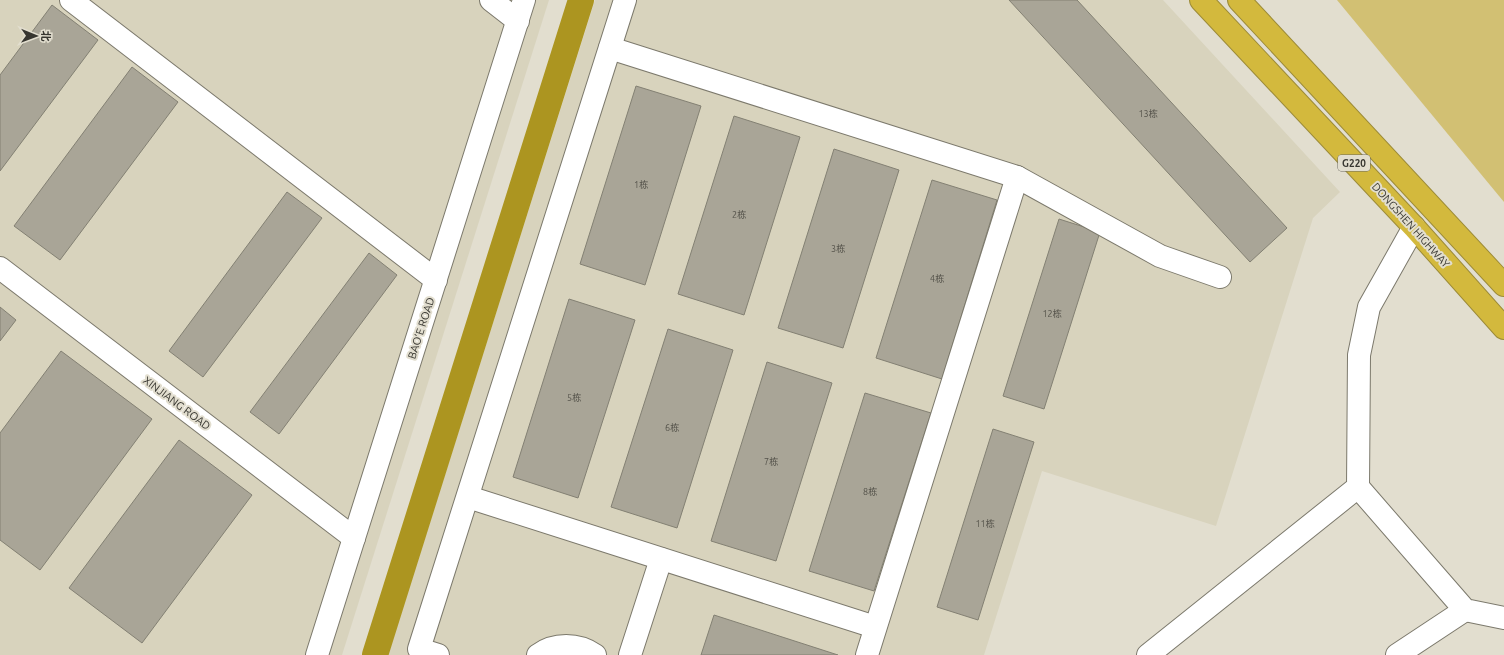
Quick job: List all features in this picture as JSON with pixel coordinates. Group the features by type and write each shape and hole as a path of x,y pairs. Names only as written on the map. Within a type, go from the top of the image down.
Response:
{"highway":[{"name":"DONGSHEN HIGHWAY","path":"1201,0 1414,227 1504,328"},
{"name":"G220","path":"1239,0 1504,286"}],"lane":[{"path":"71,0 436,280"},
{"path":"491,0 518,21"},
{"name":"BAO’E ROAD","path":"317,655 524,0"},
{"path":"438,655 420,649 625,0"},
{"path":"610,48 1017,177 1160,256 1220,277"},
{"path":"867,655 1017,177"},
{"path":"1414,227 1369,307 1359,355 1358,487 1465,610 1504,618"},
{"name":"XINJIANG ROAD","path":"0,268 354,538"},
{"path":"1148,655 1358,487"},
{"path":"468,497 875,627"},
{"path":"630,655 661,559"},
{"path":"1397,655 1465,610"},
{"path":"538,655 543,651 568,645 581,648 595,655"}],"shaded area":[{"path":"0,0 549,0 342,655 0,655"},
{"path":"595,0 1163,0 1340,192 1313,218 1216,526 1042,471 984,655 388,655"},
{"path":"1337,0 1504,0 1504,202"}],"building":[{"path":"1009,0 1077,0 1287,228 1250,262"},
{"path":"52,5 98,40 0,171 0,75"},
{"path":"132,67 178,102 60,260 14,226"},
{"path":"636,86 701,106 645,285 580,264"},
{"path":"734,116 800,137 744,315 678,294"},
{"path":"834,149 899,170 843,348 778,328"},
{"path":"932,180 997,200 942,379 876,358"},
{"path":"287,192 322,218 203,377 169,351"},
{"path":"1059,219 1100,232 1044,409 1003,396"},
{"path":"369,253 397,275 279,434 250,412"},
{"path":"569,299 635,320 578,498 513,477"},
{"path":"0,307 16,320 0,341"},
{"path":"668,329 733,350 677,528 611,507"},
{"path":"61,351 152,419 40,570 0,540 0,433"},
{"path":"767,362 832,383 776,561 711,541"},
{"path":"865,393 931,413 874,591 809,571"},
{"path":"993,429 1034,442 978,620 937,607"},
{"path":"179,440 252,495 142,643 69,588"},
{"path":"714,615 838,655 701,655"}],"waterway":[{"path":"375,655 581,0"}]}
